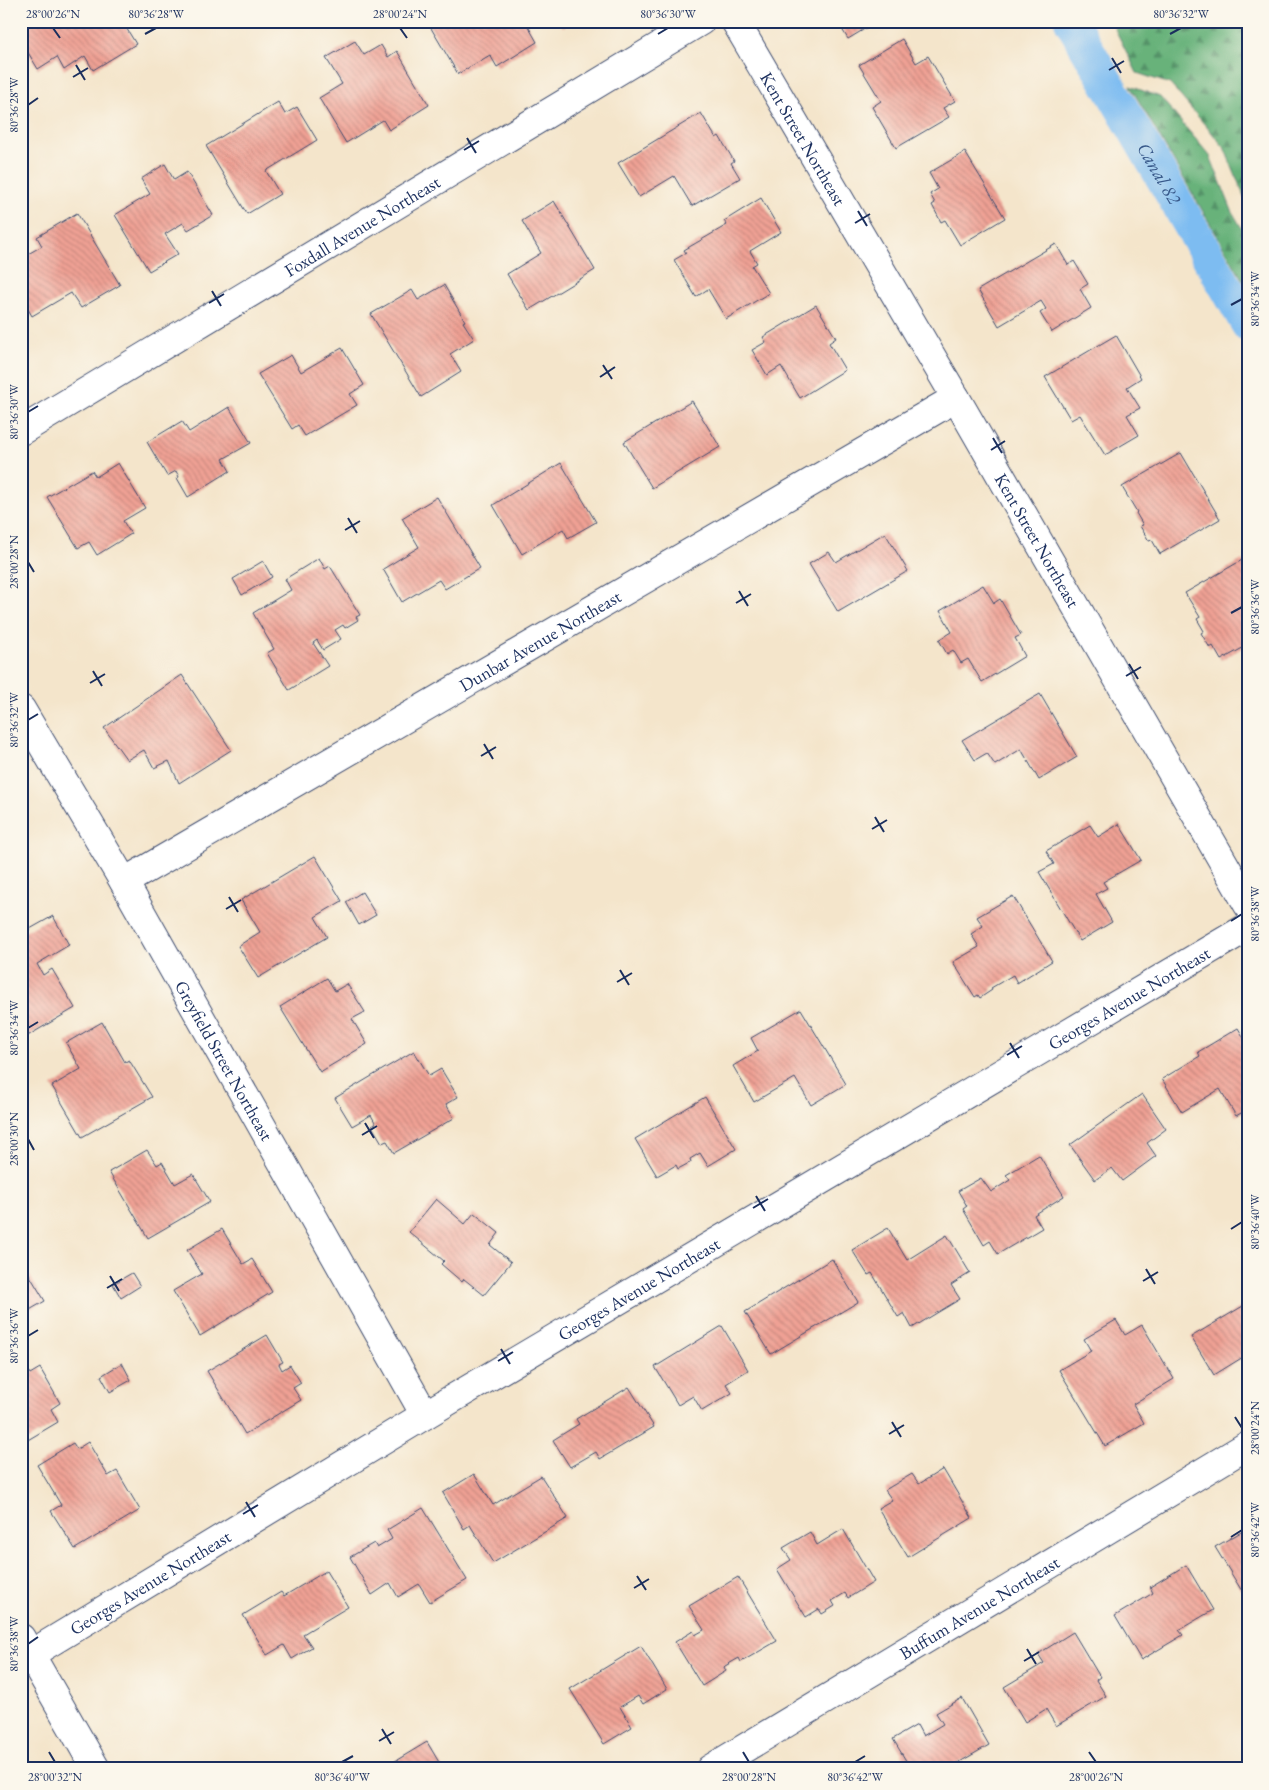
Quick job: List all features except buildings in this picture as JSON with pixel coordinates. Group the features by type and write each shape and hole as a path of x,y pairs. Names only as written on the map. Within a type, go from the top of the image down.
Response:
{"street":[{"name":"Foxdall Avenue Northeast","path":"21,431 701,21"},
{"name":"Kent Street Northeast","path":"734,21 956,398 1248,904"},
{"name":"Dunbar Avenue Northeast","path":"124,882 956,398"},
{"name":"Greyfield Street Northeast","path":"21,709 124,882 424,1415"},
{"name":"Georges Avenue Northeast","path":"26,1646 424,1415 1248,928"},
{"name":"Buffum Avenue Northeast","path":"710,1769 1248,1445"},
{"path":"26,1646 96,1769"}],"green space":[{"path":"1119,21 1133,21 1138,29 1151,21 1248,21 1248,206 1224,147 1170,84 1137,73 1113,25"},
{"path":"1130,86 1160,97 1210,156 1233,213 1248,239 1248,289"}],"waterway":[{"name":"Canal 82","path":"1071,21 1248,325"}]}
